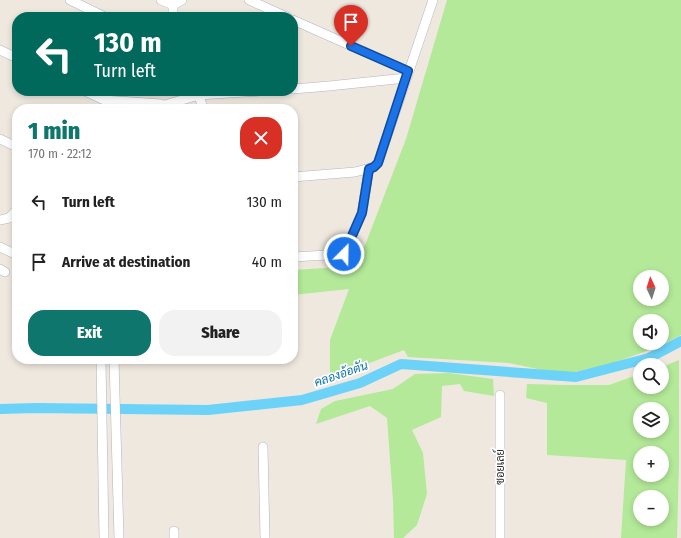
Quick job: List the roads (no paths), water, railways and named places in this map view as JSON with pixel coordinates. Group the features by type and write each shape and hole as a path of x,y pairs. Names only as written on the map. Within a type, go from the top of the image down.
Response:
{"street":[{"path":"70,0 95,12"},
{"path":"161,0 173,4 182,0"},
{"path":"249,0 276,12"},
{"path":"298,177 355,172 369,169 378,163 433,0"},
{"path":"173,4 173,12"},
{"path":"298,22 407,75"},
{"path":"0,50 12,56"},
{"path":"298,89 329,86 407,75"},
{"path":"93,96 105,104 168,104 190,96"},
{"path":"0,139 12,145"},
{"path":"298,257 344,254 362,213 369,169"},
{"path":"0,220 9,218 12,215"},
{"path":"0,247 12,253"},
{"path":"102,364 104,538"},
{"path":"114,364 119,538"},
{"name":"ซอยเลย์","path":"500,396 500,538"},
{"path":"263,447 265,538"}],"waterway":[{"name":"คลองอ้อตัน","path":"0,409 208,410 302,400 360,383 401,364 576,377 649,358 681,341"}]}
